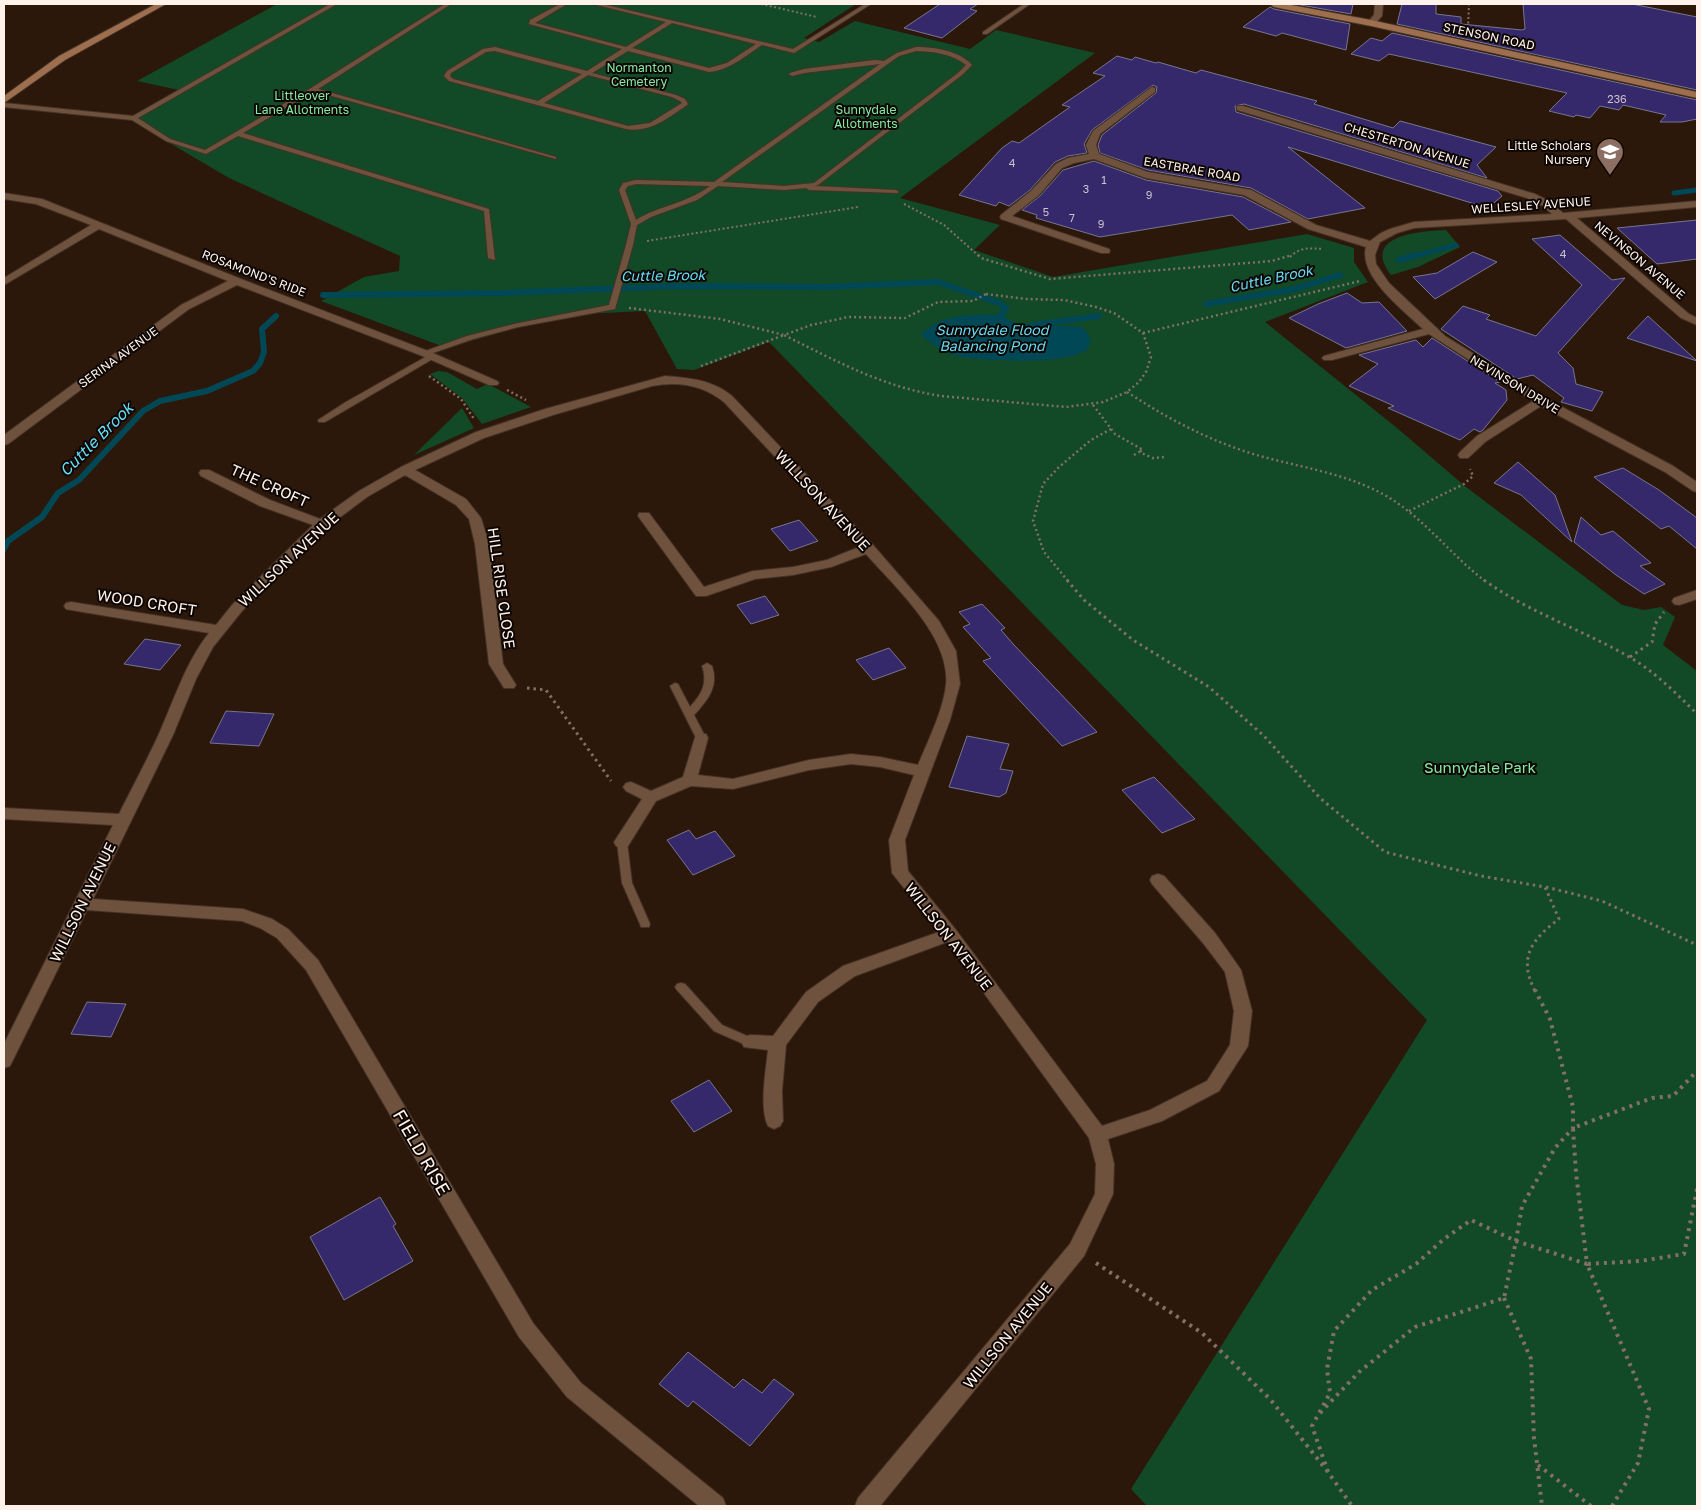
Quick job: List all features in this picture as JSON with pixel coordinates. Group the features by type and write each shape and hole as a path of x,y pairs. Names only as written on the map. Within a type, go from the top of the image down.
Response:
{"street":[{"path":"4,100 62,58 162,4"},
{"name":"STENSON ROAD","path":"1274,4 1372,23 1697,95"},
{"path":"1372,23 1378,16 1380,4"},
{"path":"1105,251 1005,217 1035,194 1059,166 1071,160 1095,156 1091,145 1096,134 1152,90"},
{"name":"CHESTERTON AVENUE","path":"1240,108 1531,196 1564,216"},
{"name":"EASTBRAE ROAD","path":"1095,156 1146,175 1247,192 1312,227 1372,245"},
{"name":"ROSAMOND'S RIDE","path":"4,196 38,201 493,383"},
{"name":"WELLESLEY AVENUE","path":"1372,245 1380,236 1394,229 1414,225 1564,216 1697,204"},
{"name":"NEVINSON AVENUE","path":"1564,216 1685,316 1697,322"},
{"path":"4,282 97,226"},
{"name":"NEVINSON DRIVE","path":"1372,245 1369,253 1370,261 1377,277 1430,330 1541,401 1668,469 1697,488"},
{"name":"SERINA AVENUE","path":"4,441 185,307 237,282"},
{"path":"1328,358 1430,330"},
{"name":"WILLSON AVENUE","path":"4,1061 166,735 189,679 207,645 217,630 237,608 322,524 362,494 405,470 485,434 549,412 650,382 671,380 698,383 722,394 868,548 934,624 949,651 953,684 943,720 897,840 900,873 950,934 1098,1135 1105,1164 1104,1194 1077,1250 866,1506"},
{"path":"1464,455 1481,439 1541,401"},
{"name":"HILL RISE CLOSE","path":"405,470 461,502 476,518 482,544 496,664 509,685"},
{"name":"THE CROFT","path":"205,474 265,503 322,524"},
{"path":"644,516 701,592 753,575 793,571 830,563 868,548"},
{"path":"1678,601 1697,594"},
{"name":"WOOD CROFT","path":"72,606 217,630"},
{"path":"689,780 700,738"},
{"path":"622,842 651,797 689,780 733,784 809,765 851,759 880,762 922,771"},
{"path":"631,787 651,797"},
{"path":"4,813 123,820"},
{"path":"1098,1135 1156,1116 1213,1086 1239,1046 1243,1011 1233,970 1209,938 1158,880"},
{"name":"FIELD RISE","path":"82,904 243,915 265,922 290,938 312,965 526,1330 574,1390 715,1506"},
{"path":"774,1121 773,1091 777,1043 812,997 848,971 950,934"},
{"path":"750,1042 777,1043"}],"lane":[{"path":"134,118 334,4"},
{"path":"4,105 134,118 168,140 206,152 240,134 448,4"},
{"path":"564,4 532,22 532,24 626,50 709,70 718,70 761,42"},
{"path":"596,4 794,51 868,4"},
{"path":"985,33 1027,4"},
{"path":"539,103 671,21"},
{"path":"496,49 674,96 683,100 685,104 651,126 643,129 628,128 539,103 451,80 447,76 449,72 485,50 496,49"},
{"path":"634,224 644,217 696,199 714,184 884,63 905,52 925,49 966,61 968,66 960,74 816,184 803,188"},
{"path":"792,74 804,70 874,62 884,63"},
{"path":"313,89 554,158"},
{"path":"240,134 487,210 492,258"},
{"path":"322,420 348,402 406,374 432,357 493,331 574,313 612,307 622,267 632,244 634,224 622,190 625,184 636,182 714,184 896,192"},
{"path":"689,714 704,697 711,683 711,674 707,666"},
{"path":"675,686 700,738"},
{"path":"622,842 627,883 645,924"},
{"path":"681,987 718,1028 750,1042"}],"path":[{"path":"761,4 826,19"},
{"path":"1466,44 1469,4"},
{"path":"632,244 866,206"},
{"path":"1143,333 1377,277"},
{"path":"612,307 655,310 712,318 781,334 876,380 921,393 1066,407 1093,404 1127,392 1146,372 1151,357 1143,333 1114,313 1079,302 1026,299 986,294 973,301 938,302 905,318 848,317 811,325 781,334 688,371 671,380"},
{"path":"432,357 426,374 461,400 485,434"},
{"path":"493,383 549,412"},
{"path":"1127,392 1171,420 1222,442 1252,453 1337,474 1362,483 1393,499 1409,511 1458,559 1492,586 1524,605 1630,657 1658,677 1697,714"},
{"path":"1093,404 1111,429 1122,439 1143,450 1134,455"},
{"path":"1111,429 1091,440 1058,466 1043,484 1033,521 1044,552 1084,600 1133,640 1209,687 1264,736 1320,798 1385,852 1481,876 1545,887 1602,900 1697,946"},
{"path":"1139,452 1152,458 1165,457"},
{"path":"1409,511 1464,484 1473,476 1464,455"},
{"path":"1630,657 1652,642 1655,624 1661,614 1678,601"},
{"path":"509,685 546,690 610,780 631,787"},
{"path":"1545,887 1559,919 1543,931 1526,960 1528,977 1550,1019 1573,1107 1576,1173 1587,1264 1649,1409 1638,1463 1612,1506"},
{"path":"1542,1506 1537,1464 1531,1359 1504,1298 1522,1206 1555,1148 1573,1128 1652,1098 1673,1096 1697,1071"},
{"path":"1328,1472 1312,1426 1330,1393 1327,1369 1334,1331 1372,1290 1416,1264 1444,1239 1471,1220 1516,1241 1587,1264 1640,1261 1684,1254 1697,1189"},
{"path":"1077,1250 1202,1333 1270,1399 1328,1472 1352,1506"},
{"path":"1317,1416 1360,1372 1415,1327 1504,1298"},
{"path":"1537,1464 1591,1506"}],"green space":[{"name":"Sunnydale Park","path":"277,4 856,4 804,38 819,42 855,21 970,49 996,30 1095,53 900,198 1000,225 974,250 1053,277 1307,234 1354,248 1354,262 1368,282 1265,322 1397,428 1466,487 1622,605 1644,610 1661,607 1675,617 1663,645 1697,671 1697,1506 1147,1506 1131,1489 1427,1020 769,342 694,370 677,369 645,311 581,314 536,322 447,348 321,301 364,277 399,271 400,256 229,178 129,119 123,118 127,115 137,115 179,90 137,81"},
{"path":"1446,230 1460,247 1418,267 1391,275 1383,262 1383,251 1388,243 1409,234"},
{"path":"438,371 447,372 477,389 488,384 531,407 482,424 462,398 430,374"},
{"path":"462,408 474,428 414,455"}],"water":[{"name":"Sunnydale Flood Balancing Pond","path":"1001,302 1009,309 1004,317 1017,324 1082,327 1090,341 1084,351 1068,357 1019,361 955,356 940,349 921,335 928,328 946,319 967,315 997,315 1003,308 997,305"}],"building":[{"path":"940,4 978,4 970,9 977,11 942,38 904,28"},
{"path":"1295,4 1353,4 1351,14"},
{"path":"1402,4 1436,4 1436,14 1461,17 1461,24 1522,30 1525,29 1523,4 1632,4 1697,17 1697,90 1397,24"},
{"path":"1270,7 1350,24 1346,50 1282,33 1276,36 1243,27"},
{"path":"1392,33 1697,100 1697,119 1682,122 1660,122 1666,115 1623,105 1619,110 1600,106 1590,118 1576,115 1574,117 1549,111 1567,93 1389,54 1379,61 1351,54 1371,38 1382,41"},
{"path":"1117,56 1132,60 1135,57 1196,73 1201,70 1317,101 1314,104 1393,128 1400,121 1496,147 1477,165 1487,178 1244,104 1235,106 1236,112 1498,191 1502,196 1488,208 1288,147 1365,208 1308,219 1251,188 1148,170 1100,153 1098,145 1102,135 1156,93 1157,87 1153,85 1092,130 1084,144 1087,153 1068,156 1055,162 1030,190 1009,206 999,202 996,206 959,195 1002,148 1012,141 1019,143 1070,107 1062,105 1105,76 1093,73"},
{"path":"1094,161 1146,180 1243,197 1291,222 1249,230 1232,215 1100,237 1036,218 1037,215 1022,210 1040,196 1063,170"},
{"path":"1697,220 1697,259 1657,264 1617,228"},
{"path":"1560,235 1612,280 1625,278 1558,353 1573,368 1576,384 1603,392 1592,411 1561,402 1564,398 1533,375 1517,379 1441,329 1463,306 1490,315 1486,319 1536,336 1582,285 1532,239"},
{"path":"1473,252 1497,262 1435,299 1413,277 1437,273"},
{"path":"1347,293 1362,303 1379,302 1407,331 1346,348 1289,318"},
{"path":"1648,316 1697,361 1627,338"},
{"path":"1432,338 1500,382 1495,383 1506,390 1507,400 1483,430 1480,432 1474,429 1460,440 1388,408 1394,406 1349,386 1378,364 1359,355 1416,340 1423,347"},
{"path":"1518,462 1555,495 1572,542 1521,495 1494,483"},
{"path":"1623,468 1659,490 1697,518 1697,549 1669,526 1661,529 1594,477"},
{"path":"1581,517 1601,535 1613,531 1651,563 1640,566 1665,584 1644,594 1574,542"},
{"path":"799,520 818,541 790,551 771,529"},
{"path":"765,596 779,615 751,624 737,605"},
{"path":"982,604 1005,628 1001,630 1014,645 1097,732 1062,746 983,661 991,658 963,627 970,624 959,612"},
{"path":"145,639 181,645 160,670 124,664"},
{"path":"889,648 906,668 873,680 856,660"},
{"path":"226,711 274,714 259,746 210,743"},
{"path":"967,736 1009,744 1000,769 1013,771 1006,793 999,797 949,787"},
{"path":"1154,777 1195,819 1162,833 1122,790"},
{"path":"689,830 696,839 715,831 735,856 693,875 667,840"},
{"path":"87,1002 126,1004 111,1037 71,1034"},
{"path":"709,1080 732,1111 694,1132 671,1101"},
{"path":"380,1197 396,1224 393,1226 413,1261 344,1300 310,1237"},
{"path":"688,1352 734,1388 743,1379 762,1393 774,1379 794,1394 750,1446 693,1401 688,1407 659,1384"}],"waterway":[{"name":"Cuttle Brook","path":"1674,193 1697,190"},
{"name":"Cuttle Brook","path":"1411,257 1456,245"},
{"name":"Cuttle Brook","path":"1399,260 1416,255"},
{"name":"Cuttle Brook","path":"1206,304 1295,289 1340,275"},
{"name":"Cuttle Brook","path":"323,295 503,293 676,286 826,287 938,282 999,303 1006,308"},
{"name":"Cuttle Brook","path":"4,549 8,541 42,517 58,493 79,480 143,411 160,401 207,391 253,371 260,363 264,352 262,329 276,316"},
{"name":"Cuttle Brook","path":"1033,325 1099,316"}],"place":[{"name":"Little Scholars Nursery","path":"1610,176"}],"park label":[{"name":"Normanton Cemetery","path":"639,74"},
{"name":"Littleover Lane Allotments","path":"302,102"},
{"name":"Sunnydale Allotments","path":"866,116"}]}
